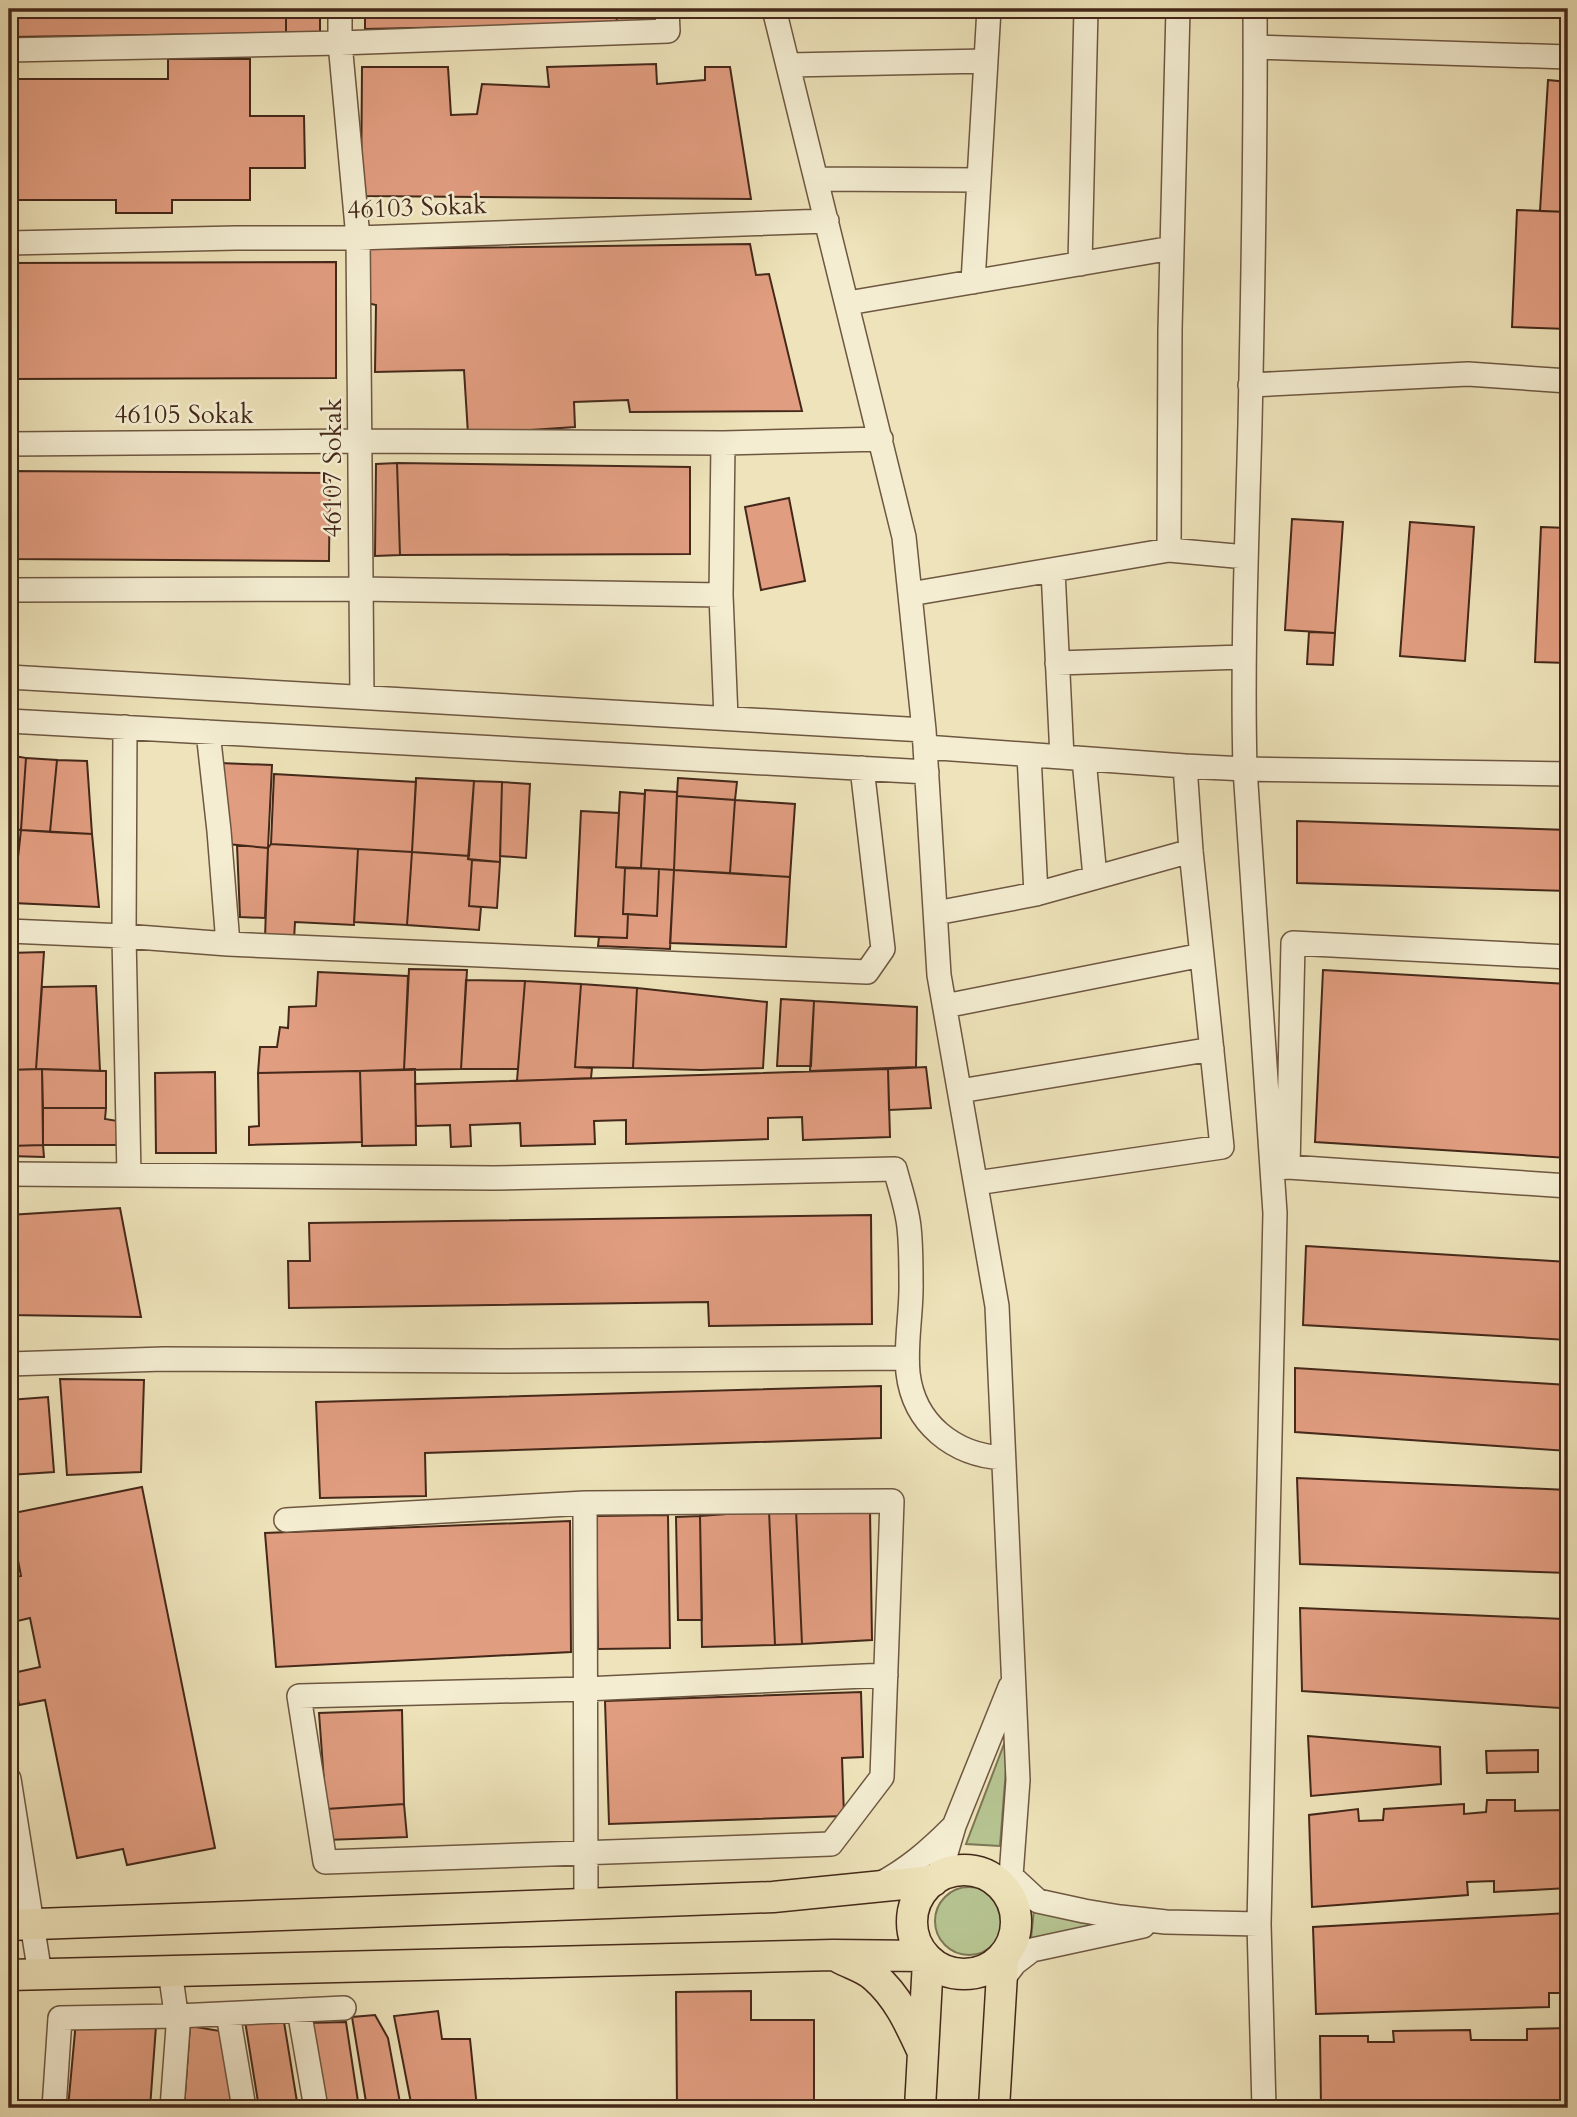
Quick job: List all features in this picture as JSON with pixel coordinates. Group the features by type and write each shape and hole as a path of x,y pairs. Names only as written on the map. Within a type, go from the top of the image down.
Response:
{"main road":[{"path":"993,2108 1016,1924 1016,1892 974,1871 956,1871 925,1886 916,1900 912,1933 926,1958 950,1972 975,1974 1010,1960"},
{"path":"20,1925 773,1897 936,1879"},
{"path":"9,1975 833,1955 926,1958"},
{"path":"833,1955 873,1975 891,1993 904,2012 923,2052"},
{"path":"920,2108 926,1958"}],"street":[{"name":"46107 Sokak","path":"340,9 340,43 358,238 362,697"},
{"path":"9,50 340,43 668,31 667,9"},
{"path":"774,9 904,537 927,772 939,975 997,1306 1018,1780 1016,1892 1120,1917 1166,1922 1259,1924"},
{"path":"973,282 989,9"},
{"path":"1080,264 1086,9"},
{"path":"1169,551 1178,9"},
{"path":"1255,9 1243,657 1245,769 1280,1169"},
{"path":"1255,47 1568,57"},
{"path":"789,65 986,61"},
{"path":"817,179 979,180"},
{"name":"46103 Sokak","path":"9,243 358,238 827,222"},
{"path":"848,303 1172,248"},
{"path":"1250,385 1468,374 1568,380"},
{"name":"46105 Sokak","path":"9,444 360,441 723,443 881,439"},
{"path":"723,443 721,595 726,719"},
{"path":"910,594 1169,551 1246,557"},
{"path":"1053,570 1058,663 1095,877"},
{"path":"9,590 361,589 721,595"},
{"path":"1058,663 1243,657"},
{"path":"9,677 726,719 924,739 1029,755 1185,766 1568,774"},
{"path":"9,721 927,772"},
{"path":"125,727 124,936 129,1175"},
{"path":"208,732 228,944"},
{"path":"1029,755 1036,894"},
{"path":"976,1184 1222,1147 1191,851 1185,766"},
{"path":"9,931 228,944 867,972 883,949 862,768"},
{"path":"936,913 1036,894 1191,851"},
{"path":"1264,2108 1259,1924 1275,1213 1293,943 1568,957"},
{"path":"945,1006 1202,955"},
{"path":"960,1091 1212,1049"},
{"path":"1280,1169 1568,1186"},
{"path":"9,1174 494,1178 895,1170 909,1225 911,1285 907,1358 908,1374 917,1404 948,1443 976,1454 1003,1458"},
{"path":"9,1364 164,1359 513,1361 907,1358"},
{"path":"286,1520 584,1503 892,1501 886,1675 882,1777 831,1844 324,1862 299,1696 585,1689 886,1675"},
{"path":"584,1503 586,1904"},
{"path":"936,1879 954,1826 1012,1681"},
{"path":"9,1779 20,1925 40,1974"},
{"path":"874,1886 903,1871 923,1856 954,1826"},
{"path":"1010,1960 1166,1922"},
{"path":"170,1971 178,2027 172,2108"},
{"path":"54,2108 60,2018 177,2017 344,2008"},
{"path":"299,2010 316,2108"},
{"path":"228,2014 244,2108"}],"green space":[{"path":"1009,1731 1000,1846 966,1844"},
{"path":"969,1887 982,1890 993,1897 1000,1908 1003,1921 1000,1934 993,1945 982,1952 969,1955 956,1952 945,1945 938,1934 935,1921 938,1908 945,1897 956,1890"},
{"path":"1034,1909 1114,1923 1031,1939"}],"building":[{"path":"9,9 286,9 286,33 9,37"},
{"path":"286,9 320,9 320,32 286,33"},
{"path":"365,9 616,9 617,24 365,29"},
{"path":"616,9 648,9 648,23 617,24"},
{"path":"168,59 250,59 250,116 304,116 305,168 250,168 250,200 172,200 172,213 116,213 116,200 9,200 9,79 168,79"},
{"path":"656,64 657,84 705,80 705,67 730,67 751,199 361,196 362,67 448,67 451,115 477,114 482,84 549,87 547,67"},
{"path":"1548,80 1568,82 1568,212 1540,211"},
{"path":"1517,210 1568,212 1568,329 1512,327"},
{"path":"750,244 756,275 769,274 802,411 630,412 628,400 574,402 575,427 468,434 464,370 375,372 376,305 367,303 367,249"},
{"path":"336,262 336,378 9,379 9,263"},
{"path":"397,463 690,467 690,554 400,555"},
{"path":"397,463 400,555 375,556 376,464"},
{"path":"9,471 330,473 329,561 9,559"},
{"path":"789,498 805,581 761,590 745,507"},
{"path":"1292,519 1343,522 1335,633 1285,630"},
{"path":"1410,522 1474,527 1465,661 1400,656"},
{"path":"1541,527 1568,528 1568,663 1535,662"},
{"path":"1309,632 1335,633 1333,665 1307,664"},
{"path":"9,755 26,758 21,830 9,829"},
{"path":"26,758 57,760 50,832 21,830"},
{"path":"57,760 87,761 92,834 50,832"},
{"path":"220,763 272,765 268,848 227,844"},
{"path":"274,774 416,782 412,852 271,844"},
{"path":"416,778 474,781 469,856 412,852"},
{"path":"678,778 737,782 735,800 677,796"},
{"path":"474,781 502,782 500,862 468,859"},
{"path":"502,782 530,784 526,858 500,856"},
{"path":"645,790 677,792 674,870 641,868"},
{"path":"620,792 645,794 641,868 616,867"},
{"path":"677,796 735,800 730,873 674,870"},
{"path":"735,800 795,804 790,877 730,873"},
{"path":"581,811 619,813 616,867 625,868 623,914 628,914 627,938 575,936"},
{"path":"1297,821 1568,830 1568,891 1297,883"},
{"path":"9,829 21,830 13,903 9,903"},
{"path":"21,830 92,834 99,907 13,903"},
{"path":"271,844 358,849 354,925 295,922 294,940 265,938 268,848"},
{"path":"237,845 268,848 265,918 240,917"},
{"path":"358,849 412,852 407,925 354,922"},
{"path":"412,852 469,856 468,859 472,860 469,906 481,907 479,930 407,925"},
{"path":"472,860 500,862 497,908 469,906"},
{"path":"625,868 659,869 657,916 623,914"},
{"path":"659,869 674,870 670,949 598,946 599,937 627,938 628,914 657,916"},
{"path":"674,870 790,877 786,947 670,943"},
{"path":"44,952 36,1069 9,1070 9,953"},
{"path":"409,969 467,970 461,1069 404,1070"},
{"path":"1323,970 1568,984 1568,1158 1315,1142"},
{"path":"318,972 408,976 404,1070 258,1073 260,1047 277,1047 280,1027 288,1028 289,1007 316,1006"},
{"path":"466,980 525,981 518,1069 461,1069"},
{"path":"525,981 581,984 575,1067 592,1068 591,1078 517,1081"},
{"path":"581,984 637,988 633,1068 575,1067"},
{"path":"96,986 100,1071 36,1069 42,987"},
{"path":"637,988 767,1002 763,1068 633,1068"},
{"path":"781,999 814,1001 811,1066 777,1066"},
{"path":"814,1001 917,1007 916,1067 810,1071"},
{"path":"926,1067 931,1108 889,1110 888,1069"},
{"path":"42,1069 106,1071 106,1108 43,1108"},
{"path":"42,1069 43,1145 9,1146 9,1070"},
{"path":"415,1069 416,1145 362,1146 360,1071"},
{"path":"888,1069 890,1137 803,1140 802,1117 768,1118 768,1139 626,1144 626,1120 594,1121 595,1144 521,1146 520,1123 470,1125 471,1146 451,1147 450,1125 416,1126 415,1084"},
{"path":"360,1071 362,1142 249,1145 249,1127 259,1126 258,1073"},
{"path":"215,1072 216,1153 156,1153 155,1073"},
{"path":"43,1108 106,1108 105,1119 118,1121 121,1145 43,1145"},
{"path":"43,1145 44,1157 9,1156 9,1146"},
{"path":"120,1208 141,1317 9,1315 9,1215"},
{"path":"871,1215 872,1324 709,1326 708,1302 289,1308 288,1261 310,1261 309,1223"},
{"path":"1306,1246 1568,1262 1568,1340 1303,1325"},
{"path":"1295,1368 1568,1385 1568,1451 1295,1432"},
{"path":"60,1379 144,1380 141,1472 67,1475"},
{"path":"881,1386 881,1438 425,1453 426,1496 320,1498 316,1402"},
{"path":"48,1397 54,1472 9,1475 9,1400"},
{"path":"1297,1478 1568,1490 1568,1573 1300,1564"},
{"path":"142,1487 215,1848 127,1865 123,1849 77,1858 45,1700 19,1705 13,1673 40,1667 30,1618 9,1623 9,1578 21,1576 9,1514"},
{"path":"870,1509 872,1640 802,1644 796,1510"},
{"path":"796,1510 802,1644 775,1645 769,1511"},
{"path":"769,1511 775,1645 702,1647 700,1516"},
{"path":"668,1515 670,1648 598,1649 596,1516"},
{"path":"700,1516 702,1620 678,1620 676,1517"},
{"path":"570,1521 571,1652 276,1667 265,1533"},
{"path":"1300,1608 1563,1619 1560,1708 1302,1691"},
{"path":"861,1692 863,1757 842,1758 844,1816 609,1824 605,1701"},
{"path":"402,1710 404,1804 326,1809 319,1713"},
{"path":"1308,1736 1440,1747 1441,1784 1311,1796"},
{"path":"1538,1750 1538,1772 1487,1773 1486,1751"},
{"path":"1487,1800 1515,1800 1515,1811 1567,1810 1568,1888 1494,1892 1494,1881 1467,1882 1468,1895 1312,1907 1309,1815 1358,1809 1359,1821 1383,1820 1384,1809 1464,1804 1464,1814 1486,1812"},
{"path":"404,1804 407,1837 326,1840 326,1809"},
{"path":"1568,1913 1568,1993 1549,1993 1549,2007 1316,2014 1313,1927"},
{"path":"751,1991 751,2020 814,2020 814,2108 677,2108 676,1992"},
{"path":"438,2011 442,2039 470,2039 477,2108 412,2108 394,2016"},
{"path":"375,2015 388,2038 401,2108 367,2108 352,2017"},
{"path":"76,2021 156,2026 150,2108 68,2108"},
{"path":"245,2021 284,2022 298,2108 259,2108"},
{"path":"346,2022 359,2108 320,2108 306,2023"},
{"path":"190,2026 220,2031 233,2108 184,2108"},
{"path":"1568,2028 1568,2108 1321,2108 1320,2036 1368,2036 1368,2042 1394,2042 1393,2031 1470,2030 1471,2040 1527,2040 1527,2029"}]}
